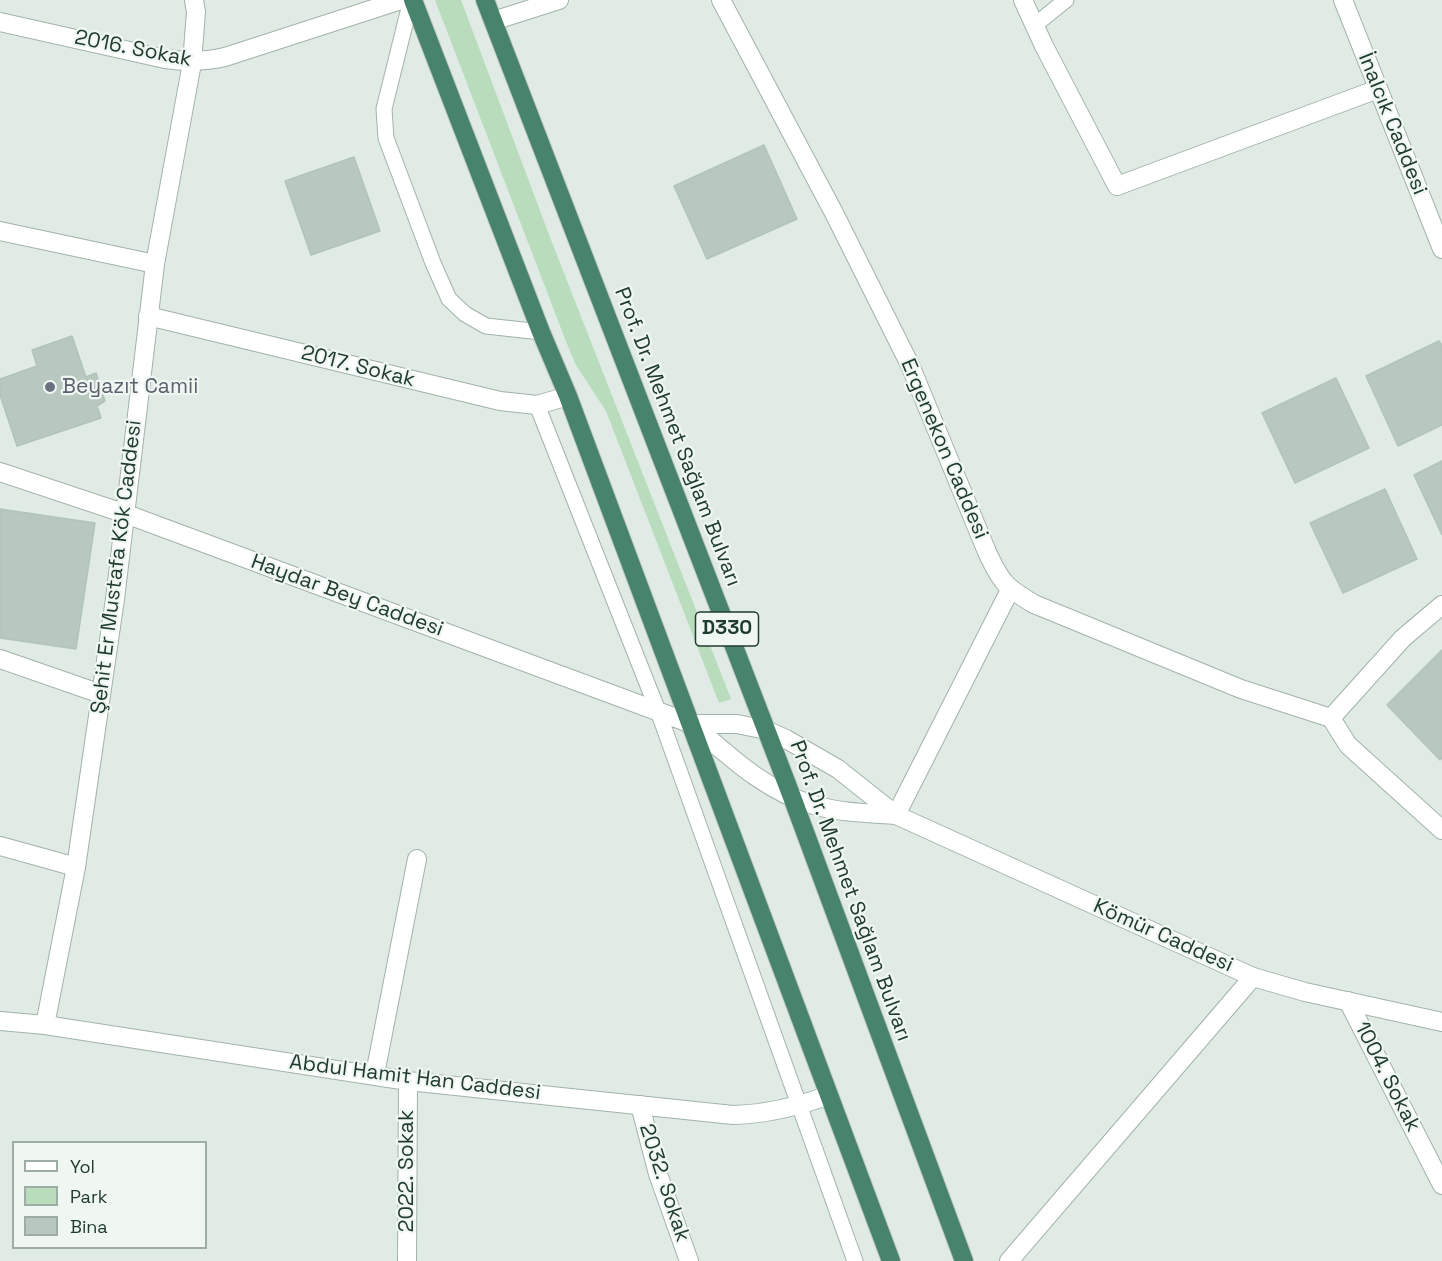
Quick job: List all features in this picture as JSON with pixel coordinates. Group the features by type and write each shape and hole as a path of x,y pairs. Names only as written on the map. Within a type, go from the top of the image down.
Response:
{"highway":[{"name":"D330","path":"412,0 568,396 891,1261"},
{"name":"Prof. Dr. Mehmet Sağlam Bulvarı","path":"485,0 792,797 964,1261"}],"street":[{"name":"Şehit Er Mustafa Kök Caddesi","path":"45,1025 76,867 126,514 155,264 192,63 196,12 194,0"},
{"name":"2016. Sokak","path":"0,22 192,63 225,57 368,5 401,0"},
{"path":"493,21 559,0"},
{"name":"Ergenekon Caddesi","path":"721,0 879,301 910,365 999,578 1010,590 1034,604 1241,689 1331,718"},
{"path":"1023,0 1117,186 1378,89"},
{"name":"İnalcık Caddesi","path":"1343,0 1442,249"},
{"path":"0,231 155,264"},
{"name":"2017. Sokak","path":"148,316 500,401 537,405 568,396"},
{"name":"Haydar Bey Caddesi","path":"0,472 126,514 692,724"},
{"path":"896,815 1010,590"},
{"path":"1442,605 1403,638 1331,718 1348,745 1442,830"},
{"path":"0,658 101,694"},
{"path":"692,724 737,724 766,730 838,769 896,815"},
{"path":"692,724 764,782 792,797 830,810 896,815"},
{"name":"Kömür Caddesi","path":"896,815 1252,977 1305,992 1442,1022"},
{"path":"0,846 76,867"},
{"path":"375,1074 417,859"},
{"path":"1009,1261 1252,977"},
{"name":"1004. Sokak","path":"1348,1001 1442,1185"},
{"name":"Abdul Hamit Han Caddesi","path":"0,1021 45,1025 375,1074 408,1081 733,1115 799,1107 829,1095"},
{"name":"2022. Sokak","path":"407,1261 408,1081"},
{"name":"2032. Sokak","path":"640,1105 658,1174 689,1261"}],"lane":[{"path":"412,0 384,110 386,138 433,263 449,298 465,314 486,326 541,332"},
{"path":"1035,25 1066,0"},
{"path":"537,405 658,711 855,1261"}],"green space":[{"path":"435,0 461,0 551,240 731,699 719,703 606,411 576,365 567,344"}],"building":[{"path":"764,145 797,219 707,259 674,186"},
{"path":"354,157 380,231 311,255 285,181"},
{"name":"Beyazıt Camii","path":"72,336 86,377 96,373 105,401 97,406 101,418 17,446 0,395 0,379 37,366 32,350"},
{"path":"1439,341 1442,346 1442,425 1398,446 1366,376"},
{"path":"1336,378 1369,448 1295,483 1262,413"},
{"path":"1442,461 1442,535 1414,475"},
{"path":"1385,489 1417,559 1343,593 1310,523"},
{"path":"0,509 95,523 76,649 0,638"},
{"path":"1442,650 1442,758 1440,760 1387,705"}],"place":[{"name":"Beyazıt Camii","path":"50,387"}]}
